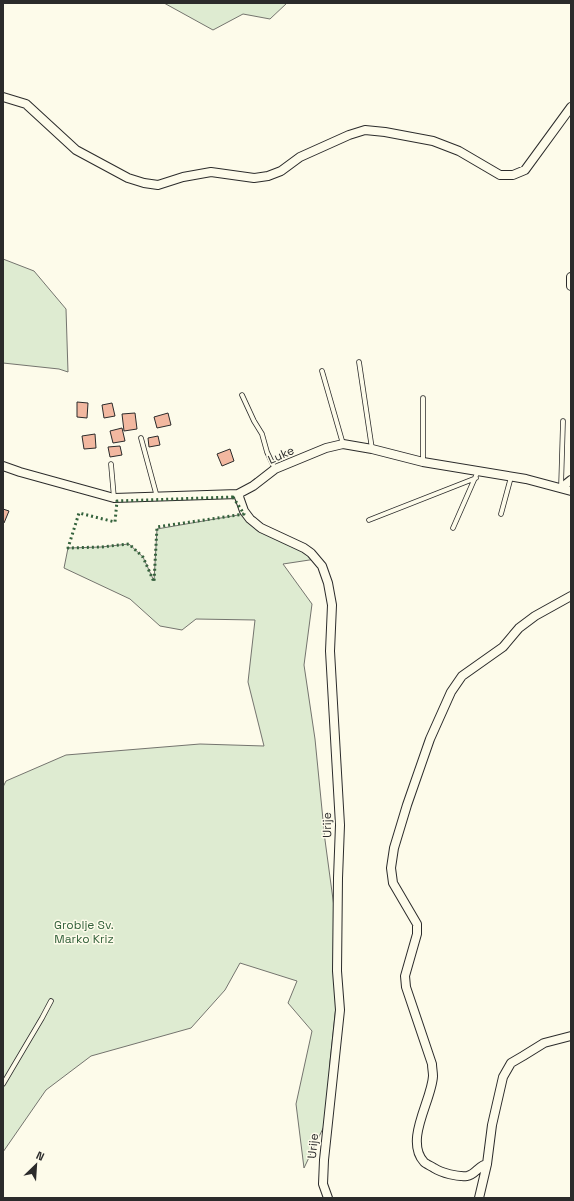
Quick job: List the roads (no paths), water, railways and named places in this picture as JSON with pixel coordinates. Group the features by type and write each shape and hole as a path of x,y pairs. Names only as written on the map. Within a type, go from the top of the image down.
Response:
{"street":[{"path":"3,97 26,104 76,150 128,178 144,183 158,185 183,177 211,172 254,178 268,176 281,172 300,158 349,135 365,130 385,132 433,141 459,151 500,175 513,175 525,170 571,106"},
{"path":"571,277 571,286"},
{"name":"Luke","path":"3,466 114,498 238,494 253,486 275,469 326,448 343,444 372,449 477,475 526,479 571,491"},
{"path":"561,488 571,480"},
{"name":"Urije","path":"238,494 244,511 250,519 262,528 304,548 311,553 322,566 328,583 332,605 330,651 340,825 337,971 340,1010 324,1160 323,1184 328,1198"},
{"path":"487,1164 482,1165 474,1173 467,1176 457,1175 438,1171 424,1162 419,1153 417,1141 418,1127 429,1094 433,1076 432,1064 406,987 404,976 417,934 418,924 393,883 391,868 394,848 407,805 430,739 450,692 462,676 503,647 520,628 535,616 571,596"},
{"path":"479,1198 487,1164 492,1126 503,1077 511,1063 544,1043 571,1036"}],"lane":[{"path":"359,362 372,449"},
{"path":"322,371 343,444"},
{"path":"242,395 262,434 267,452 275,469"},
{"path":"423,398 423,462"},
{"path":"561,488 562,421"},
{"path":"141,438 157,497"},
{"path":"111,464 114,498"},
{"path":"369,520 477,475"},
{"path":"453,528 477,475"},
{"path":"501,514 510,477"},
{"path":"3,1084 51,1001"}],"park label":[{"name":"Groblje Sv. Marko Kriz","path":"84,932"}]}
